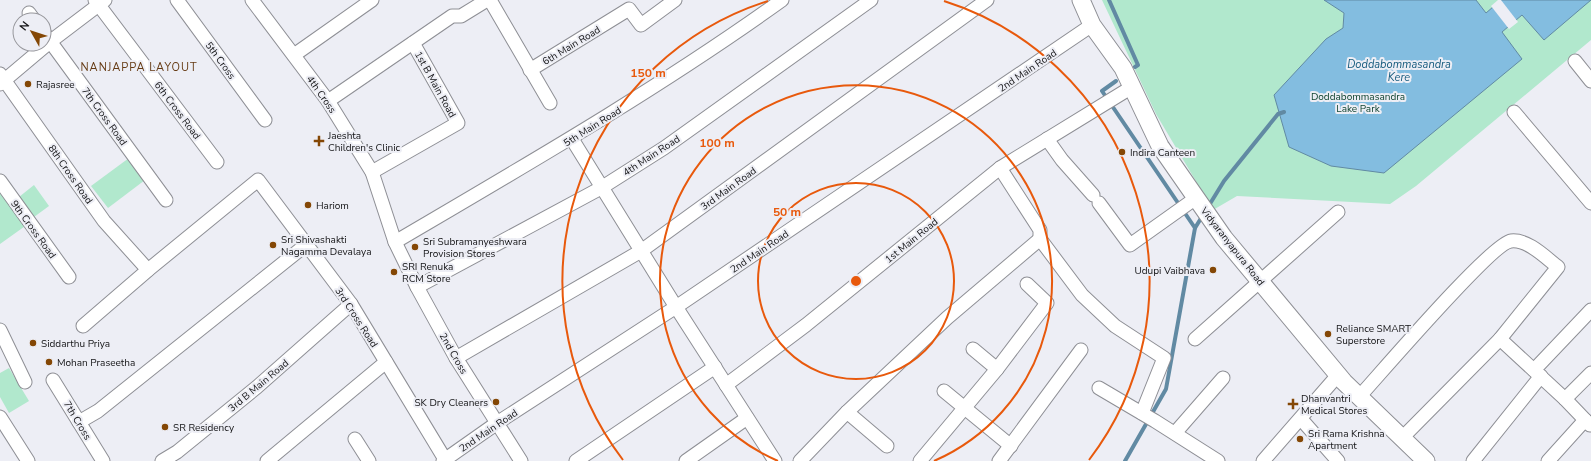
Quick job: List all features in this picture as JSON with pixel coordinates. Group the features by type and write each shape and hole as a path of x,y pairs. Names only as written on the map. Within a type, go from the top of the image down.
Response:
{"main road":[{"name":"Vidyaranyapura Road","path":"1081,0 1092,25 1123,68 1160,146 1224,238 1338,375 1426,461"}],"street":[{"name":"5th Cross","path":"177,0 265,120"},
{"path":"294,55 372,0"},
{"path":"328,101 452,16 461,16 487,0"},
{"path":"490,0 550,103"},
{"name":"6th Main Road","path":"530,70 629,9 641,25 675,0"},
{"name":"5th Main Road","path":"395,242 572,139 647,92 782,0"},
{"name":"4th Main Road","path":"417,287 601,188 664,148 871,0"},
{"name":"3rd Main Road","path":"456,358 641,251 988,0"},
{"name":"4th Cross","path":"253,1 328,101 372,172 395,242"},
{"path":"52,34 100,2"},
{"name":"6th Cross Road","path":"100,2 217,162"},
{"name":"2nd Main Road","path":"445,461 497,423 676,307 1092,25"},
{"name":"1st B Main Road","path":"372,172 458,123 413,43"},
{"name":"7th Cross Road","path":"52,44 166,200"},
{"path":"1,79 31,52"},
{"path":"1575,61 1591,81"},
{"name":"8th Cross Road","path":"1,79 104,221 148,270"},
{"name":"1st Main Road","path":"726,385 806,325 1000,168 1132,87"},
{"path":"1514,112 1591,203"},
{"path":"572,139 676,307 775,461"},
{"path":"1047,139 1062,160 1096,199 1130,246 1196,198"},
{"path":"1000,168 1040,230 1040,239 1082,295 1115,326 1164,358 1147,416"},
{"name":"3rd Cross Road","path":"148,270 258,180 351,304 445,461"},
{"name":"9th Cross Road","path":"0,181 69,277"},
{"path":"1195,339 1259,280 1338,212"},
{"path":"800,461 847,412 947,318 1040,239"},
{"path":"1359,397 1450,296 1489,256 1508,241 1515,240 1528,245 1558,267 1500,339 1402,438"},
{"name":"2nd Cross","path":"395,242 417,287 456,358 521,461"},
{"path":"79,422 98,411 306,244"},
{"path":"83,326 148,270"},
{"path":"920,461 964,406 997,369 1047,303 1028,284"},
{"name":"3rd B Main Road","path":"162,461 180,456 351,304"},
{"path":"1473,461 1538,373 1591,310"},
{"path":"0,330 25,382"},
{"path":"1500,339 1538,373 1588,423 1548,461"},
{"path":"973,349 997,369"},
{"path":"999,461 1081,350"},
{"path":"266,461 386,362"},
{"path":"576,461 715,367"},
{"path":"1565,400 1591,373"},
{"path":"1263,461 1338,375"},
{"path":"1175,433 1223,378"},
{"name":"7th Cross","path":"53,380 103,461"},
{"path":"1099,388 1175,433 1218,461"},
{"path":"944,391 1011,446"},
{"path":"847,412 887,446"},
{"path":"0,417 28,461"},
{"path":"686,461 700,457 747,418"},
{"path":"1301,419 1339,461"},
{"path":"355,440 369,461"}],"green space":[{"name":"Doddabommasandra Lake Park","path":"1102,0 1591,0 1591,40 1416,186 1390,204 1237,196 1213,210 1156,114"},
{"path":"129,158 145,180 108,208 91,186"},
{"path":"34,185 49,206 34,217 19,197"},
{"path":"0,190 28,224 0,244"},
{"path":"9,368 29,401 9,413 0,397 0,373"}],"water":[{"name":"Doddabommasandra Kere","path":"1324,0 1476,0 1486,13 1501,0 1591,0 1544,40 1522,15 1502,32 1522,59 1384,173 1331,166 1289,147 1274,95 1326,39 1343,28 1344,13"}],"pier":[{"path":"1498,0 1501,0 1518,22 1509,29 1491,6"}],"waterway":[{"path":"1109,0 1138,65 1135,67"},
{"path":"1116,81 1102,91 1195,228 1166,389 1125,461"},
{"path":"1208,207 1224,181 1278,114 1284,112"},
{"path":"1195,228 1203,215"}],"place":[{"name":"Rajasree","path":"28,84"},
{"name":"Jaeshta Children's Clinic","path":"319,141"},
{"name":"Indira Canteen","path":"1122,152"},
{"name":"Hariom","path":"308,205"},
{"name":"Sri Shivashakti Nagamma Devalaya","path":"273,245"},
{"name":"Sri Subramanyeshwara Provision Stores","path":"415,247"},
{"name":"Udupi Vaibhava","path":"1213,270"},
{"name":"SRI Renuka RCM Store","path":"394,272"},
{"name":"Reliance SMART Superstore","path":"1328,334"},
{"name":"Siddarthu Priya","path":"33,343"},
{"name":"Mohan Praseetha","path":"49,362"},
{"name":"SK Dry Cleaners","path":"496,402"},
{"name":"Dhanvantri Medical Stores","path":"1293,404"},
{"name":"SR Residency","path":"165,427"},
{"name":"Sri Rama Krishna Apartment","path":"1300,439"}],"district":[{"name":"NANJAPPA LAYOUT","path":"139,67"}]}
